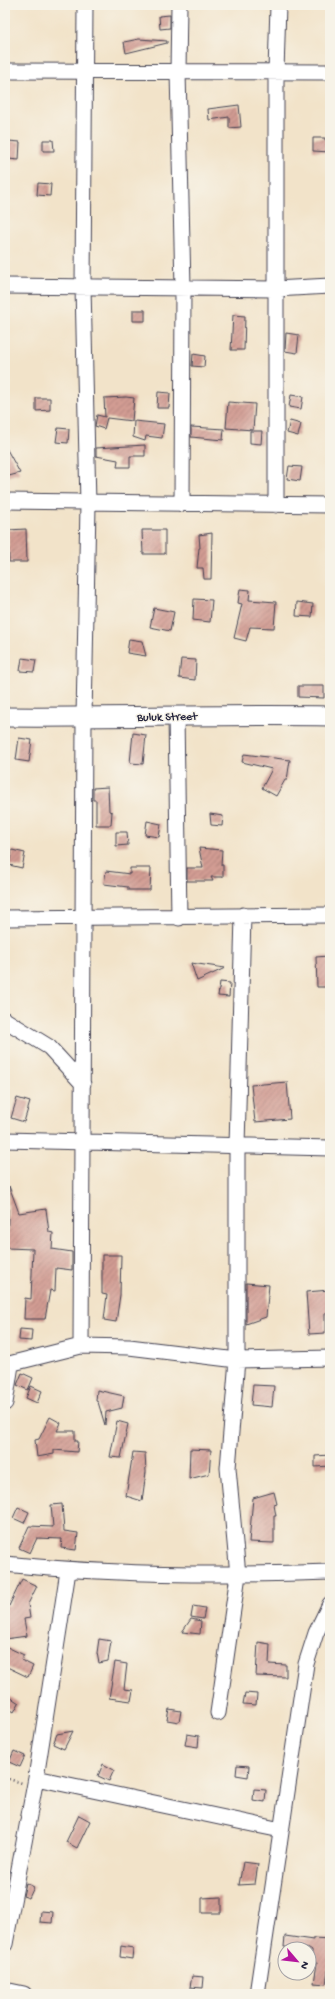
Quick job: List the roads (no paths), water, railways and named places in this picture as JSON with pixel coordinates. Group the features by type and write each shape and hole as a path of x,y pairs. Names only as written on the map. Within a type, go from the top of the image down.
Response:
{"street":[{"path":"81,1346 84,718 88,504 83,287 83,71 85,5"},
{"path":"179,5 178,72 182,287 182,504"},
{"path":"276,505 275,289 276,72 278,5"},
{"path":"5,71 330,72"},
{"path":"5,286 275,289 330,286"},
{"path":"5,501 88,504 330,505"},
{"path":"176,715 179,918"},
{"name":"Buluk Street","path":"5,717 84,718 176,715 330,716"},
{"path":"218,1712 238,1575 228,1468 237,1360 237,1146 243,915"},
{"path":"5,918 179,918 243,915 330,915"},
{"path":"5,1020 49,1046 83,1084"},
{"path":"5,1140 330,1148"},
{"path":"5,1403 8,1365 81,1346 129,1347 237,1360 330,1358"},
{"path":"5,1564 68,1570 238,1575 330,1572"},
{"path":"5,1944 36,1778 68,1570"},
{"path":"257,1994 306,1664 316,1633 330,1604"},
{"path":"36,1778 282,1830"},
{"path":"5,1990 24,1994"}]}
